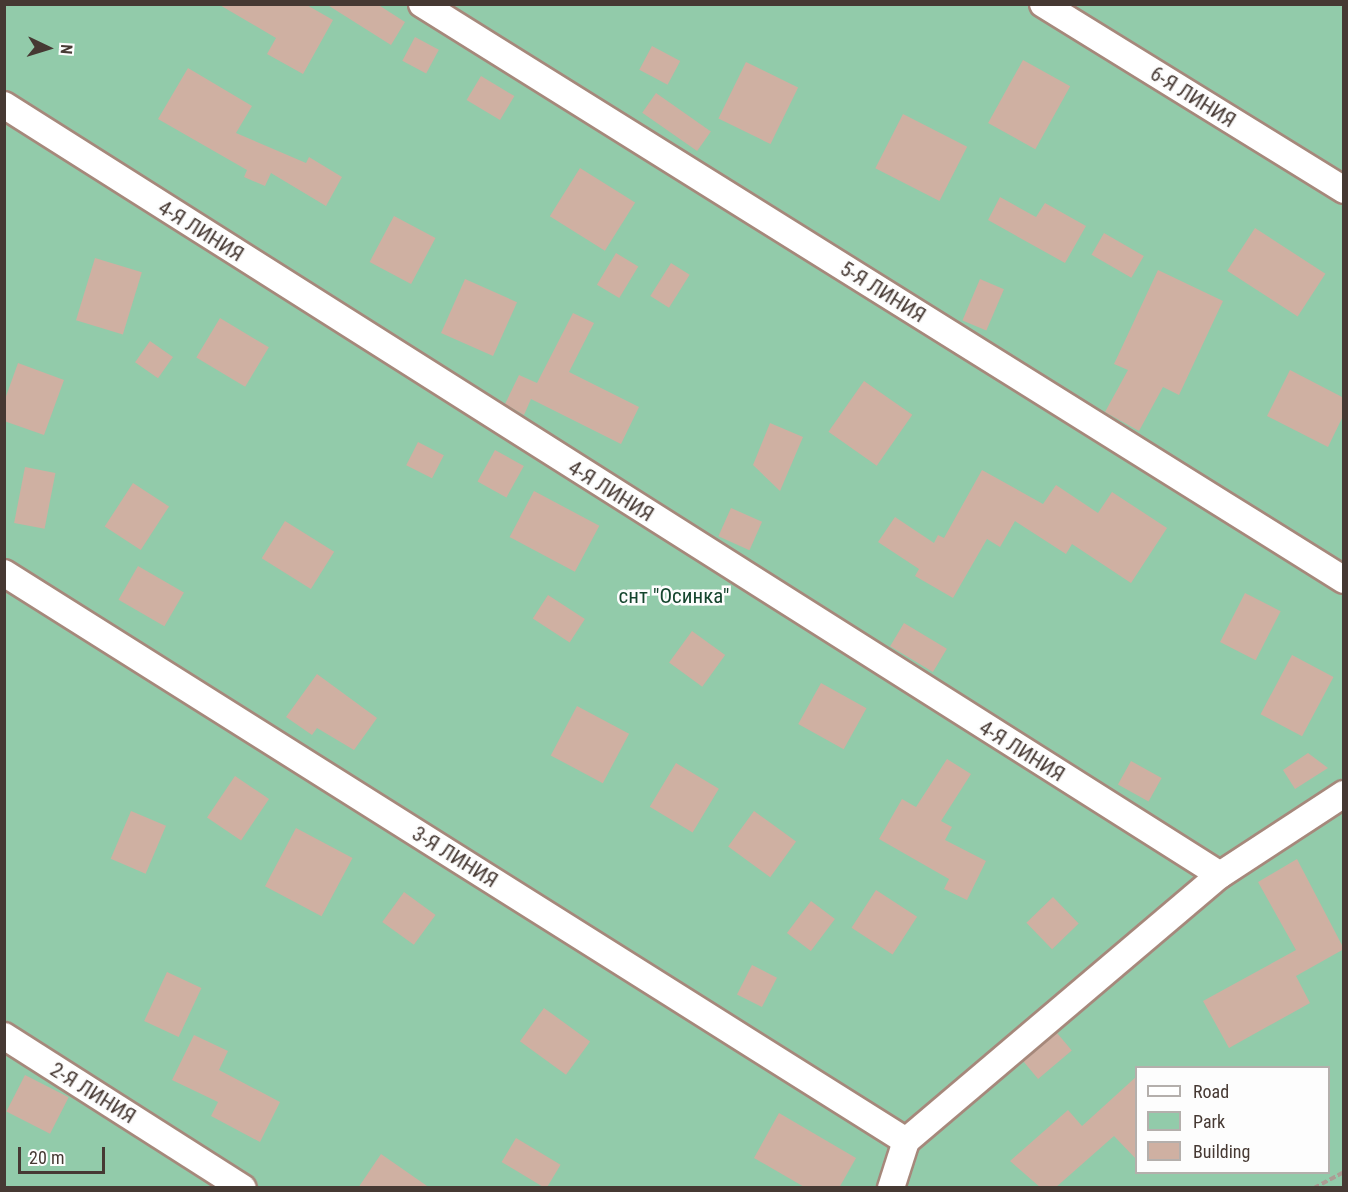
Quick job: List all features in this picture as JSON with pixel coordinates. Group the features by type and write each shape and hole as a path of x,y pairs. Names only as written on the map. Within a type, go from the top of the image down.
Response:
{"street":[{"name":"5-Я ЛИНИЯ","path":"422,4 1344,580"},
{"name":"6-Я ЛИНИЯ","path":"1043,4 1344,190"},
{"name":"4-Я ЛИНИЯ","path":"4,105 1220,875"},
{"name":"3-Я ЛИНИЯ","path":"4,573 906,1141"},
{"path":"891,1188 906,1141 1220,875 1344,794"},
{"name":"2-Я ЛИНИЯ","path":"4,1036 243,1188"}],"path":[{"path":"1314,1187 1334,1173 1344,1172"}],"green space":[{"name":"снт \"Осинка\"","path":"5,5 1343,5 1343,1187 5,1188"}],"building":[{"path":"218,4 305,4 333,20 303,74 267,54 276,38"},
{"path":"326,4 377,4 405,22 391,45"},
{"path":"415,37 439,50 426,74 402,61"},
{"path":"652,46 680,61 668,85 639,70"},
{"path":"1023,60 1070,86 1035,149 988,123"},
{"path":"746,62 798,87 771,144 718,119"},
{"path":"188,68 252,106 236,133 306,163 309,157 342,177 326,206 271,173 265,186 244,177 247,170 158,119"},
{"path":"481,76 514,96 500,120 467,100"},
{"path":"656,93 711,131 697,151 642,113"},
{"path":"903,114 967,147 939,201 875,168"},
{"path":"580,168 635,202 605,251 550,216"},
{"path":"1000,197 1036,217 1045,203 1086,226 1065,263 988,220"},
{"path":"394,216 435,238 411,284 370,262"},
{"path":"1255,228 1325,274 1298,317 1227,271"},
{"path":"1104,233 1144,256 1131,278 1092,255"},
{"path":"616,253 638,266 619,298 597,285"},
{"path":"95,258 142,272 123,334 76,320"},
{"path":"671,263 690,275 669,308 650,296"},
{"path":"1158,270 1223,301 1179,395 1163,387 1139,431 1105,412 1128,370 1114,364"},
{"path":"465,279 517,302 493,356 441,333"},
{"path":"980,279 1004,289 986,331 962,320"},
{"path":"573,313 594,323 569,372 639,407 621,444 531,399 524,415 505,404 519,375 537,383"},
{"path":"220,318 269,347 245,387 196,357"},
{"path":"150,341 173,357 158,378 135,362"},
{"path":"18,363 64,380 44,435 4,421 4,402"},
{"path":"1290,370 1344,398 1344,414 1328,447 1267,416"},
{"path":"864,381 912,415 877,466 828,432"},
{"path":"770,423 803,437 780,491 753,465"},
{"path":"418,442 444,455 432,478 406,465"},
{"path":"495,450 524,466 506,497 478,481"},
{"path":"25,467 55,473 45,529 14,523"},
{"path":"982,470 1043,504 1056,485 1098,513 1112,492 1167,528 1131,583 1072,544 1066,554 1015,521 1000,547 987,539 953,598 915,576 919,569 878,542 895,517 934,543 938,535 944,538"},
{"path":"133,483 169,506 141,550 105,527"},
{"path":"534,491 599,526 575,572 510,537"},
{"path":"731,508 762,522 749,550 718,536"},
{"path":"285,521 334,552 311,589 262,558"},
{"path":"138,566 184,592 164,626 118,600"},
{"path":"1245,593 1281,611 1256,660 1220,642"},
{"path":"548,595 585,619 570,642 533,618"},
{"path":"904,623 947,649 933,672 890,646"},
{"path":"692,631 725,655 702,687 669,663"},
{"path":"1292,655 1333,677 1302,736 1261,714"},
{"path":"317,674 377,718 354,750 317,728 312,735 286,717"},
{"path":"821,683 866,708 844,749 798,724"},
{"path":"577,706 629,734 603,783 551,755"},
{"path":"1308,753 1328,768 1295,789 1283,770"},
{"path":"947,759 971,774 941,821 952,827 945,840 986,861 967,900 944,889 949,879 879,839 902,799 916,807"},
{"path":"1131,761 1162,778 1149,802 1118,785"},
{"path":"676,763 719,789 693,832 650,807"},
{"path":"235,776 269,799 241,840 207,817"},
{"path":"131,811 166,826 146,874 111,859"},
{"path":"754,811 796,842 770,877 728,847"},
{"path":"296,828 353,858 322,916 265,886"},
{"path":"1297,859 1344,949 1296,976 1310,1003 1229,1048 1203,1001 1296,950 1258,882"},
{"path":"876,890 917,917 893,954 851,928"},
{"path":"404,892 436,915 414,945 382,922"},
{"path":"1053,897 1079,924 1052,949 1026,923"},
{"path":"811,901 835,919 811,951 787,933"},
{"path":"752,965 777,978 762,1007 737,994"},
{"path":"167,972 201,988 179,1037 144,1021"},
{"path":"544,1008 590,1042 566,1075 520,1041"},
{"path":"1057,1033 1072,1051 1038,1079 1023,1061"},
{"path":"194,1035 228,1051 219,1070 280,1102 260,1142 211,1116 218,1102 172,1080"},
{"path":"25,1075 69,1097 50,1134 6,1112"},
{"path":"1135,1078 1135,1158 1114,1136 1055,1188 1041,1188 1010,1161 1068,1110 1082,1126"},
{"path":"779,1113 856,1158 839,1188 806,1188 754,1158"},
{"path":"516,1138 561,1165 545,1188 502,1162"},
{"path":"381,1154 430,1188 358,1188"}]}
